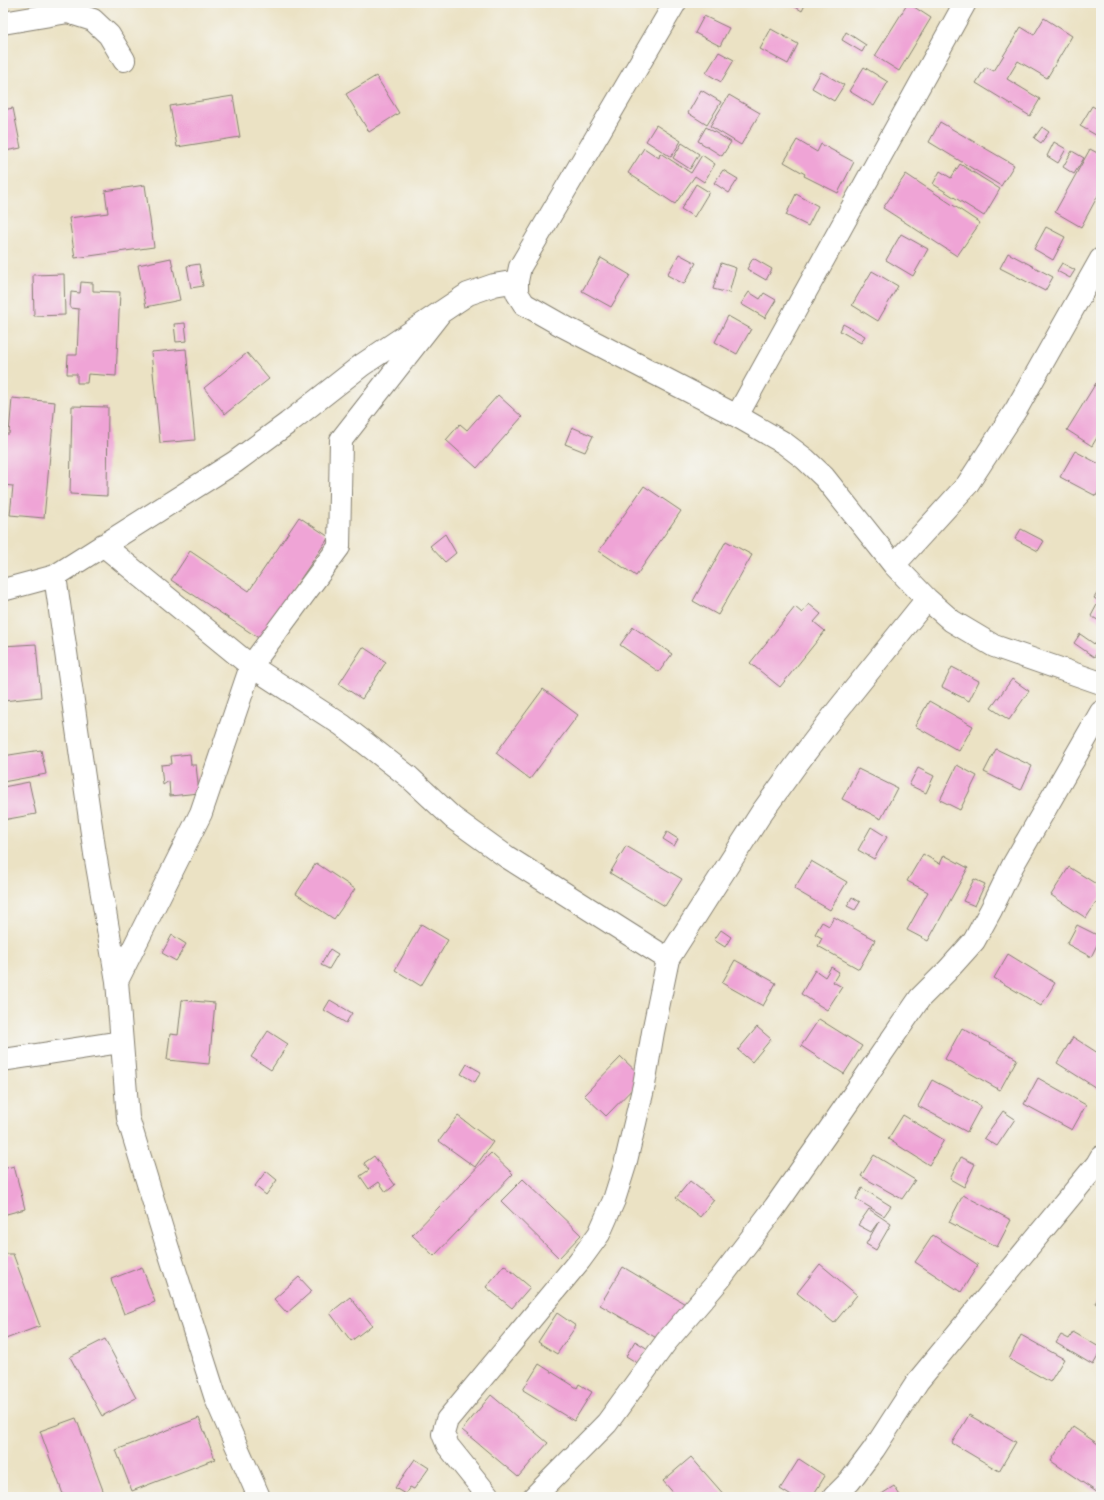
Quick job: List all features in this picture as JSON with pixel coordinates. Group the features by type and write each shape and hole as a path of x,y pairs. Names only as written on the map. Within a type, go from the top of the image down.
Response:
{"street":[{"path":"675,3 520,267 517,281 517,293 524,304 737,416 784,443 805,459 824,477 894,565 927,599 952,621 994,646 1101,683"},
{"path":"737,416 965,3"},
{"path":"3,23 68,12 93,20 109,35 124,60"},
{"path":"894,565 967,485 1017,408 1101,259"},
{"path":"3,590 56,576 235,462 362,365 468,294 494,285 517,281"},
{"path":"117,981 201,813 251,666 339,547 341,440 441,312"},
{"path":"103,545 251,666 342,725 409,777 453,818 507,857 668,959"},
{"path":"56,576 95,854 117,981 128,1118 216,1399 259,1497"},
{"path":"489,1497 448,1446 443,1434 447,1420 580,1260 599,1234 614,1200 625,1165 644,1085 668,959 762,812 792,770 837,711 927,599"},
{"path":"534,1497 607,1423 666,1342 720,1278 775,1207 920,998 974,941 1013,865 1101,712"},
{"path":"3,1060 122,1042"},
{"path":"834,1497 850,1481 874,1449 918,1381 1097,1164 1101,1157"}],"building":[{"path":"789,3 806,3 802,11"},
{"path":"908,3 931,18 899,71 875,56"},
{"path":"704,16 729,28 720,46 695,33"},
{"path":"1044,18 1072,36 1047,78 1018,61 1007,79 1040,99 1030,116 976,83 986,67 994,71 1021,27 1034,35"},
{"path":"771,29 798,44 788,64 760,49"},
{"path":"846,32 866,45 862,52 842,40"},
{"path":"719,52 734,60 721,82 706,73"},
{"path":"864,67 888,82 874,106 849,91"},
{"path":"821,72 844,85 834,101 812,88"},
{"path":"376,76 399,113 369,132 346,94"},
{"path":"701,90 721,102 707,125 688,113"},
{"path":"729,95 760,113 741,145 710,126"},
{"path":"233,96 240,137 177,147 170,106"},
{"path":"1092,106 1101,111 1101,138 1080,126"},
{"path":"13,108 21,148 5,151 3,154 3,110"},
{"path":"940,122 1014,165 1001,186 929,142"},
{"path":"656,125 681,141 671,157 646,141"},
{"path":"706,127 731,142 722,156 698,141"},
{"path":"1042,127 1049,132 1041,143 1034,138"},
{"path":"797,140 817,152 821,144 854,162 838,193 804,176 805,174 784,162"},
{"path":"1054,142 1066,149 1058,163 1047,156"},
{"path":"682,143 699,154 690,169 673,158"},
{"path":"644,148 659,158 660,153 691,173 702,155 715,164 704,182 695,176 675,204 628,173"},
{"path":"1090,149 1101,155 1101,190 1081,227 1055,212"},
{"path":"1072,151 1084,158 1074,174 1063,167"},
{"path":"960,164 1000,189 984,216 933,184 940,171 951,178"},
{"path":"723,170 738,179 729,193 714,183"},
{"path":"906,174 980,223 957,256 883,208"},
{"path":"696,184 709,192 694,217 681,209"},
{"path":"145,185 154,247 75,258 69,218 108,213 105,191"},
{"path":"796,194 818,206 808,226 786,215"},
{"path":"1046,227 1065,237 1053,260 1034,249"},
{"path":"901,234 928,249 913,276 886,260"},
{"path":"1008,253 1053,277 1045,291 1000,268"},
{"path":"679,254 696,263 684,284 667,275"},
{"path":"171,258 180,300 146,307 138,265"},
{"path":"601,258 630,275 611,307 582,291"},
{"path":"753,258 772,269 766,280 747,269"},
{"path":"721,263 736,268 729,293 713,289"},
{"path":"1062,263 1075,270 1070,278 1057,271"},
{"path":"199,264 203,286 191,288 187,266"},
{"path":"872,271 898,286 878,321 852,305"},
{"path":"64,274 65,315 34,316 33,275"},
{"path":"81,282 93,283 93,291 120,292 116,376 88,374 87,383 77,383 77,374 67,374 68,355 77,355 79,309 70,308 71,292 80,293"},
{"path":"749,292 760,299 764,293 776,300 765,318 741,304"},
{"path":"728,316 751,329 737,354 715,342"},
{"path":"185,323 187,341 176,342 174,324"},
{"path":"843,324 865,336 861,343 840,331"},
{"path":"186,349 195,440 160,443 151,352"},
{"path":"247,353 269,379 225,414 204,388"},
{"path":"1096,383 1101,386 1101,431 1092,446 1067,430"},
{"path":"498,395 522,417 477,468 446,440 460,424 467,430"},
{"path":"12,398 55,402 44,518 10,515 13,486 3,485 3,434 9,434"},
{"path":"72,406 108,407 107,496 70,494"},
{"path":"572,427 593,436 585,452 565,444"},
{"path":"1075,451 1101,465 1101,486 1096,496 1060,477"},
{"path":"644,486 681,511 636,576 599,551"},
{"path":"299,517 329,537 260,639 171,580 190,551 249,591"},
{"path":"1021,529 1044,541 1038,551 1015,539"},
{"path":"445,534 456,553 445,562 430,546"},
{"path":"726,541 752,555 718,615 693,601"},
{"path":"1100,589 1101,622 1091,616 1099,601 1094,598"},
{"path":"809,604 821,614 814,622 825,631 780,687 750,663 795,607 802,613"},
{"path":"633,627 672,654 659,672 620,645"},
{"path":"1080,634 1100,648 1094,657 1074,643"},
{"path":"36,644 41,697 3,701 3,646"},
{"path":"363,647 386,662 362,699 339,684"},
{"path":"952,667 979,681 969,701 942,687"},
{"path":"1012,679 1029,691 1009,720 991,708"},
{"path":"543,689 578,715 530,779 496,753"},
{"path":"929,701 973,726 959,751 915,726"},
{"path":"996,749 1032,766 1021,790 984,772"},
{"path":"41,750 46,774 3,782 3,756"},
{"path":"190,754 191,765 196,765 199,793 170,796 169,781 163,785 161,765 172,764 171,756"},
{"path":"957,765 977,776 960,810 940,800"},
{"path":"918,768 934,776 926,793 909,785"},
{"path":"858,769 897,788 881,819 842,799"},
{"path":"29,782 36,814 3,820 3,787"},
{"path":"871,827 887,837 874,859 858,850"},
{"path":"667,832 678,839 674,846 663,839"},
{"path":"626,846 682,879 665,906 610,873"},
{"path":"923,854 940,864 944,855 968,868 928,941 907,930 928,892 907,881"},
{"path":"811,861 847,882 830,910 794,889"},
{"path":"316,863 355,889 334,919 296,894"},
{"path":"1069,867 1101,887 1101,895 1086,918 1051,895"},
{"path":"974,879 985,884 975,906 963,901"},
{"path":"852,897 860,902 855,910 847,906"},
{"path":"834,917 875,940 859,969 818,946 822,938 815,934 822,922 829,926"},
{"path":"421,924 448,940 421,986 395,970"},
{"path":"1077,925 1101,937 1091,957 1067,944"},
{"path":"721,930 731,937 725,947 714,940"},
{"path":"172,935 186,944 176,961 162,953"},
{"path":"330,949 338,954 329,969 321,965"},
{"path":"1008,954 1055,983 1041,1006 994,978"},
{"path":"735,960 776,983 763,1006 722,983"},
{"path":"831,967 839,972 833,982 842,987 827,1010 801,994 815,970 825,977"},
{"path":"182,1000 215,1003 209,1064 167,1060 170,1034 178,1035"},
{"path":"330,1000 352,1013 346,1023 324,1010"},
{"path":"819,1019 862,1046 844,1074 801,1046"},
{"path":"757,1027 771,1039 752,1062 738,1050"},
{"path":"962,1028 1017,1059 1000,1090 945,1059"},
{"path":"268,1031 288,1044 271,1070 251,1057"},
{"path":"1073,1037 1101,1055 1101,1091 1057,1063"},
{"path":"621,1057 643,1078 606,1116 584,1095"},
{"path":"467,1064 481,1072 475,1082 461,1074"},
{"path":"1038,1078 1086,1105 1072,1130 1024,1104"},
{"path":"932,1080 981,1106 967,1132 918,1106"},
{"path":"1003,1111 1015,1119 997,1146 984,1138"},
{"path":"903,1115 944,1140 929,1165 888,1139"},
{"path":"458,1116 493,1142 475,1167 439,1141"},
{"path":"491,1153 513,1174 434,1256 412,1235"},
{"path":"874,1155 915,1180 902,1199 861,1176"},
{"path":"374,1156 395,1185 386,1192 379,1182 369,1189 360,1176 369,1170 364,1163"},
{"path":"961,1157 975,1164 964,1187 950,1179"},
{"path":"14,1166 25,1209 3,1215 3,1169"},
{"path":"266,1171 277,1180 266,1195 255,1186"},
{"path":"523,1179 581,1235 559,1258 501,1201"},
{"path":"690,1181 714,1200 700,1217 676,1198"},
{"path":"862,1188 891,1206 884,1216 856,1199"},
{"path":"963,1195 1011,1220 997,1247 949,1222"},
{"path":"869,1209 891,1224 876,1250 866,1244 879,1221 871,1232 858,1225"},
{"path":"933,1235 978,1265 961,1292 915,1262"},
{"path":"3,1254 13,1254 40,1326 3,1340"},
{"path":"820,1264 857,1295 834,1323 797,1293"},
{"path":"504,1265 530,1287 512,1308 486,1287"},
{"path":"142,1267 155,1302 124,1314 111,1279"},
{"path":"623,1267 687,1305 665,1343 600,1305"},
{"path":"299,1277 312,1291 287,1313 274,1299"},
{"path":"1101,1294 1101,1307 1095,1303"},
{"path":"350,1297 372,1325 351,1341 330,1313"},
{"path":"557,1313 576,1326 557,1354 538,1342"},
{"path":"1073,1332 1101,1348 1101,1351 1093,1365 1056,1343 1061,1335 1069,1339"},
{"path":"1021,1335 1064,1359 1050,1382 1009,1359"},
{"path":"105,1339 136,1398 102,1416 70,1357"},
{"path":"635,1341 648,1349 639,1364 626,1356"},
{"path":"539,1364 577,1388 579,1384 592,1392 574,1421 523,1390"},
{"path":"491,1395 548,1443 518,1477 462,1430"},
{"path":"969,1415 1016,1442 999,1471 952,1443"},
{"path":"76,1418 104,1493 93,1497 64,1497 40,1431"},
{"path":"199,1418 215,1459 132,1491 116,1450"},
{"path":"1073,1427 1101,1446 1101,1495 1051,1461"},
{"path":"691,1457 726,1497 677,1497 663,1481"},
{"path":"415,1459 429,1468 414,1489 410,1487 405,1494 395,1488"},
{"path":"799,1459 825,1476 812,1497 793,1497 780,1489"},
{"path":"894,1486 901,1497 877,1497"}]}
